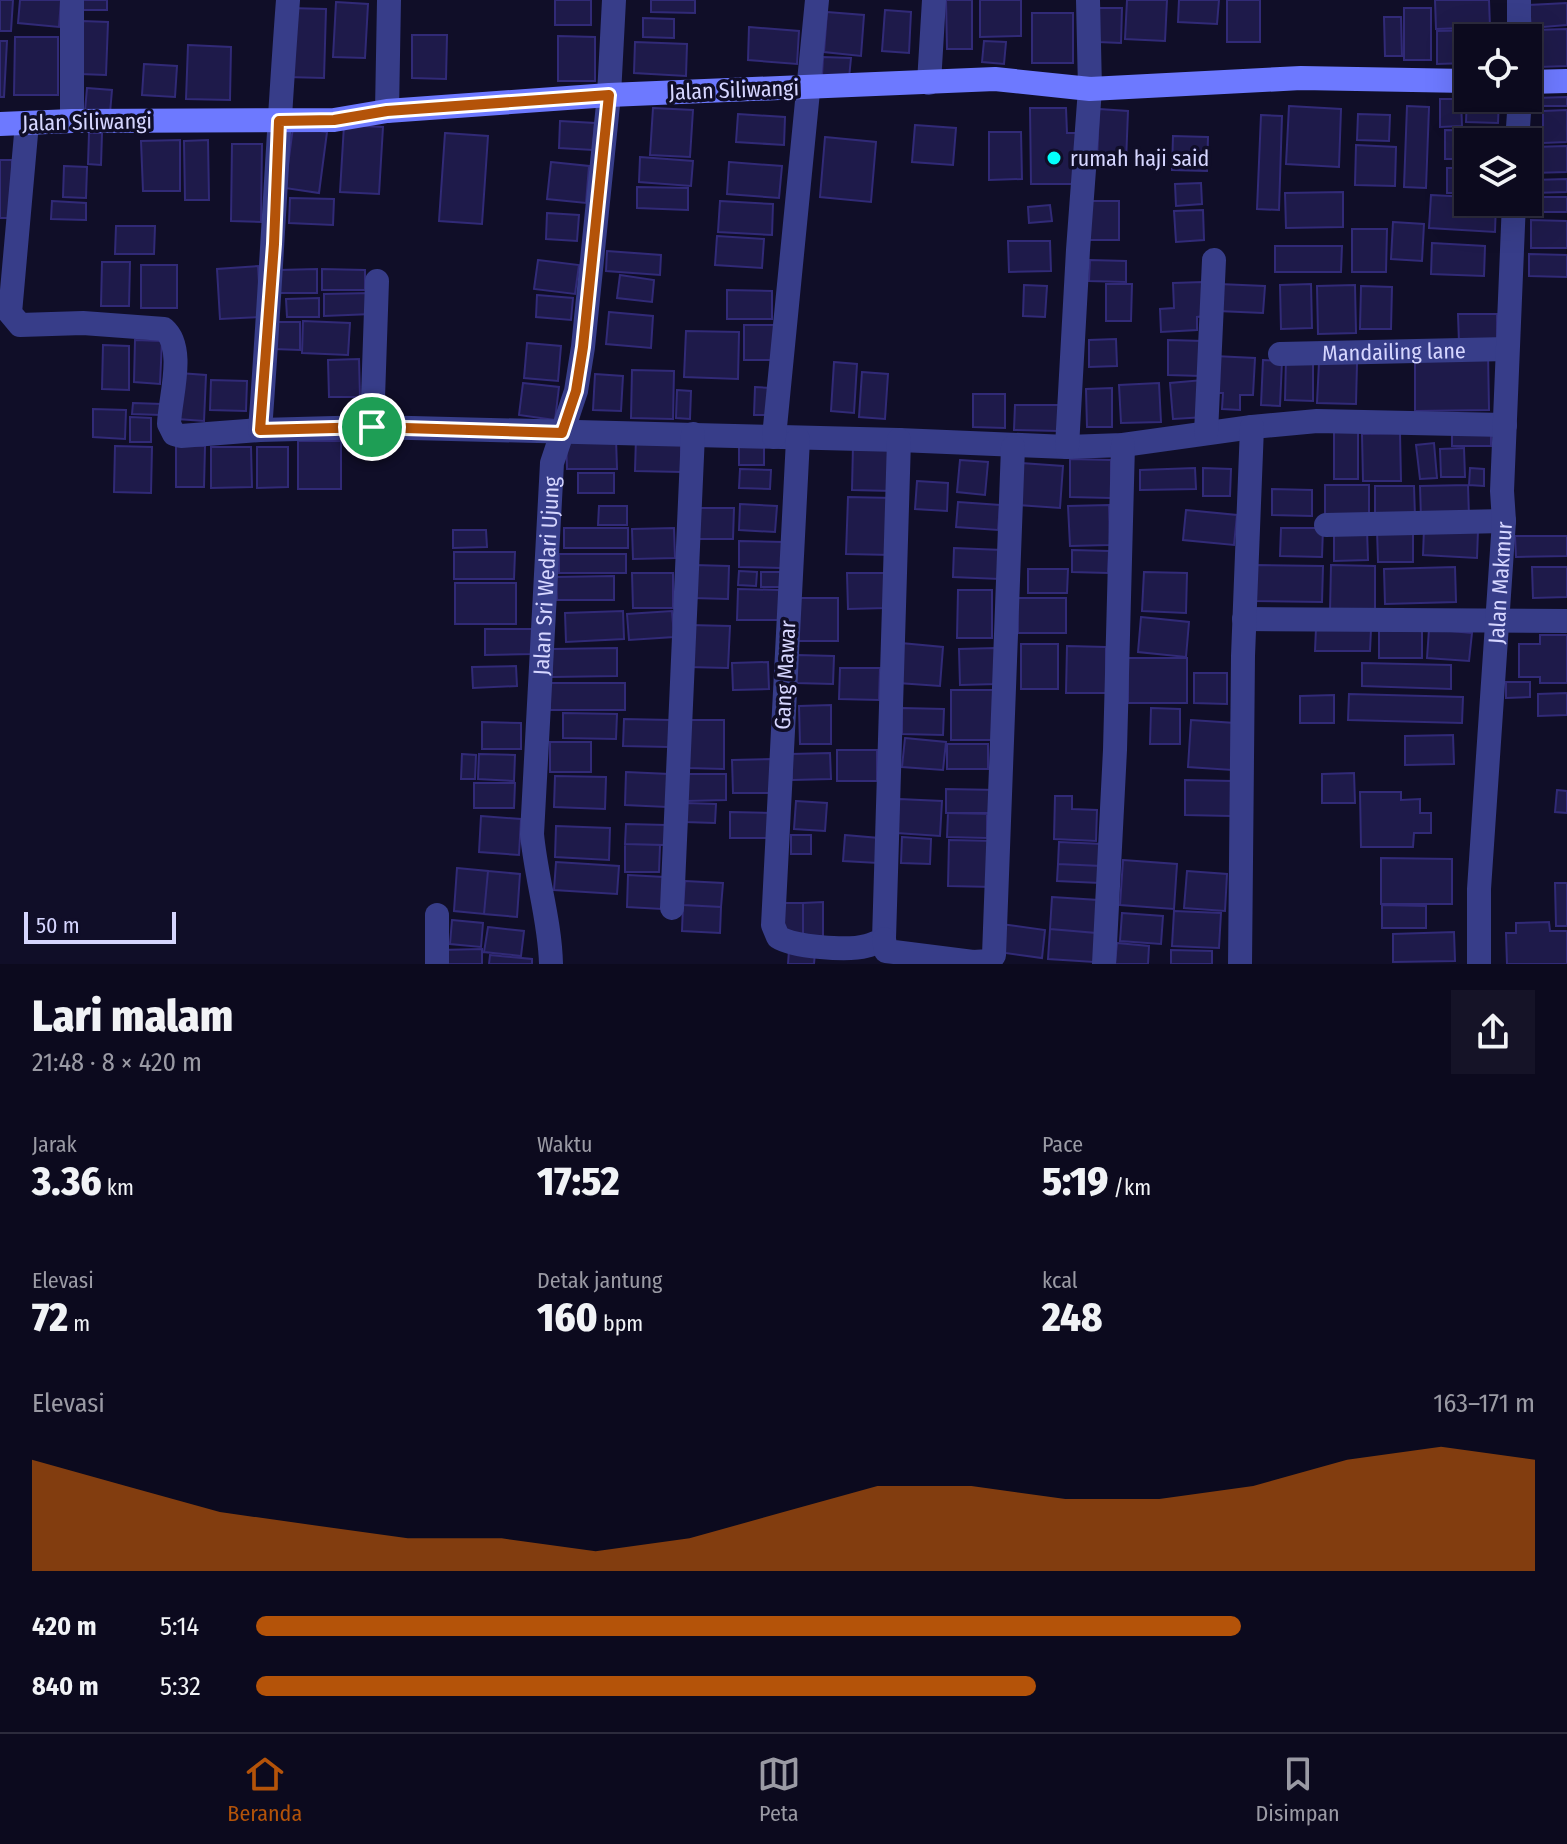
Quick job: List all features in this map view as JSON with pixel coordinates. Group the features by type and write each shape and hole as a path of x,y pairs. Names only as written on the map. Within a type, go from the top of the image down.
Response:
{"street":[{"path":"72,0 72,121"},
{"path":"260,430 288,0"},
{"path":"387,111 389,0"},
{"name":"Jalan Sri Wedari Ujung","path":"551,964 550,942 535,873 532,834 552,463 576,391 583,347 609,95 614,0"},
{"name":"Gang Mawar","path":"817,0 808,87 786,438 772,912 775,931 783,940 834,955"},
{"path":"929,83 934,0"},
{"path":"1067,447 1090,89 1088,0"},
{"path":"1519,0 1519,24"},
{"name":"Jalan Siliwangi","path":"0,124 334,120 387,111 609,95 995,79 1090,89 1301,78 1454,81"},
{"path":"1542,82 1567,81"},
{"path":"27,123 10,313 20,325 29,326 83,323 164,329 175,342 169,424 174,434 181,436 372,427 1067,447 1123,445 1317,421 1505,425"},
{"name":"Jalan Makmur","path":"1479,964 1479,889 1504,521 1513,216"},
{"path":"1206,433 1214,260"},
{"path":"372,427 377,281"},
{"name":"Mandailing lane","path":"1280,354 1507,349"},
{"path":"1240,964 1244,619 1252,427"},
{"path":"672,908 693,434"},
{"path":"899,440 884,939 886,951 973,962 990,961 994,955 1013,447"},
{"path":"1104,964 1115,750 1123,445"},
{"path":"1326,525 1504,521"},
{"path":"1244,619 1567,621"},
{"path":"437,915 437,964"},
{"path":"834,955 884,939"}],"building":[{"path":"0,0 13,0 11,31 0,31"},
{"path":"20,0 61,0 59,27 18,23"},
{"path":"78,0 107,0 107,10 78,10"},
{"path":"555,0 591,0 591,25 555,25"},
{"path":"651,0 695,0 695,13 651,12"},
{"path":"946,0 972,0 972,49 947,49"},
{"path":"980,0 1021,0 1021,36 980,37"},
{"path":"1127,0 1167,0 1165,41 1125,39"},
{"path":"1179,0 1219,0 1217,24 1178,22"},
{"path":"1227,0 1260,0 1260,42 1227,42"},
{"path":"1435,0 1489,0 1490,24 1454,24 1454,28 1436,29"},
{"path":"336,2 368,4 365,58 333,57"},
{"path":"1567,3 1567,25 1542,27 1542,24 1531,24 1529,5"},
{"path":"289,8 326,9 324,78 287,77"},
{"path":"1099,8 1122,8 1121,43 1098,42"},
{"path":"1404,8 1431,8 1431,60 1404,60"},
{"path":"885,10 911,12 909,53 882,51"},
{"path":"827,12 864,15 861,56 824,52"},
{"path":"1032,13 1073,13 1073,63 1032,63"},
{"path":"1384,17 1401,17 1402,56 1385,56"},
{"path":"643,18 674,19 674,38 643,37"},
{"path":"82,21 108,22 106,75 80,74"},
{"path":"749,27 799,31 797,64 748,60"},
{"path":"1567,29 1567,66 1542,67 1542,30"},
{"path":"1437,31 1454,31 1454,63 1437,64"},
{"path":"412,35 447,35 446,79 412,78"},
{"path":"558,36 595,37 595,81 558,81"},
{"path":"15,37 58,37 58,95 14,95"},
{"path":"0,41 7,41 4,97 0,97"},
{"path":"984,41 1006,42 1004,64 982,62"},
{"path":"635,42 687,44 686,76 634,73"},
{"path":"188,45 231,47 230,100 186,99"},
{"path":"823,57 851,58 849,78 822,76"},
{"path":"144,64 177,66 175,97 142,95"},
{"path":"87,88 112,90 110,113 85,111"},
{"path":"1567,97 1567,106 1542,106 1542,98"},
{"path":"1440,99 1454,99 1454,112 1461,112 1462,126 1440,127"},
{"path":"1289,106 1341,109 1339,167 1286,164"},
{"path":"1407,106 1429,107 1426,188 1404,187"},
{"path":"653,108 693,110 690,157 650,155"},
{"name":"rumah haji said","path":"1030,108 1066,108 1067,133 1077,133 1077,184 1031,184"},
{"path":"1099,109 1128,111 1126,162 1097,161"},
{"path":"1567,110 1567,142 1543,143 1543,111"},
{"path":"1466,112 1498,112 1498,123 1466,122"},
{"path":"738,114 785,117 784,145 736,142"},
{"path":"1358,114 1390,115 1389,141 1357,140"},
{"path":"1261,115 1282,116 1279,210 1257,209"},
{"path":"560,121 595,123 593,150 559,148"},
{"path":"344,125 383,127 379,194 340,192"},
{"path":"915,125 956,128 953,165 912,162"},
{"path":"293,127 327,132 319,193 285,188"},
{"path":"1445,130 1454,130 1454,159 1445,159"},
{"path":"989,132 1021,132 1022,179 989,180"},
{"path":"89,133 102,133 101,165 88,164"},
{"path":"445,133 488,136 482,224 439,221"},
{"path":"1173,136 1208,137 1207,171 1172,170"},
{"path":"825,137 876,142 871,202 820,197"},
{"path":"180,140 180,191 143,191 141,141"},
{"path":"208,140 209,200 185,200 184,141"},
{"path":"232,144 262,144 261,222 231,221"},
{"path":"1356,145 1396,147 1395,186 1355,185"},
{"path":"1567,146 1567,172 1542,173 1542,147"},
{"path":"640,157 693,161 691,186 639,182"},
{"path":"0,160 12,160 12,218 0,218"},
{"path":"551,162 589,166 586,203 547,199"},
{"path":"729,162 782,166 779,198 727,194"},
{"path":"64,166 87,167 86,198 63,197"},
{"path":"1447,168 1454,168 1454,193 1447,193"},
{"path":"1567,179 1567,192 1542,193 1542,180"},
{"path":"1201,183 1202,204 1176,206 1175,184"},
{"path":"637,187 688,188 688,210 637,208"},
{"path":"1343,192 1343,227 1286,228 1285,193"},
{"path":"1431,195 1454,196 1454,216 1496,216 1495,232 1429,228"},
{"path":"1542,197 1567,197 1567,212 1542,212"},
{"path":"290,198 334,199 333,225 289,223"},
{"path":"52,201 86,203 86,220 51,219"},
{"path":"720,201 773,204 772,235 718,232"},
{"path":"1089,201 1119,201 1119,240 1089,240"},
{"path":"1050,205 1052,221 1029,223 1028,207"},
{"path":"1203,210 1204,240 1176,242 1174,211"},
{"path":"547,213 579,215 577,241 546,239"},
{"path":"1531,220 1567,221 1567,248 1531,248"},
{"path":"1393,222 1424,224 1422,261 1391,259"},
{"path":"116,226 155,226 154,254 115,254"},
{"path":"1352,229 1387,229 1386,272 1352,272"},
{"path":"717,236 764,239 762,268 715,265"},
{"path":"1008,241 1050,241 1051,271 1009,272"},
{"path":"1432,243 1485,246 1484,276 1431,274"},
{"path":"1275,246 1342,246 1341,272 1275,272"},
{"path":"607,251 661,255 660,275 606,271"},
{"path":"1529,254 1567,255 1567,277 1529,276"},
{"path":"538,260 579,265 575,294 534,289"},
{"path":"1090,260 1126,261 1126,282 1089,281"},
{"path":"102,262 130,262 129,306 101,306"},
{"path":"141,265 177,265 177,308 141,308"},
{"path":"258,266 261,317 220,319 217,269"},
{"path":"317,269 317,293 279,293 279,270"},
{"path":"322,269 365,270 365,290 322,290"},
{"path":"620,275 654,280 652,302 617,298"},
{"path":"1203,282 1205,316 1197,317 1197,330 1161,332 1160,309 1174,308 1173,283"},
{"path":"1106,284 1132,284 1131,321 1106,321"},
{"path":"1219,284 1265,286 1263,313 1218,311"},
{"path":"1311,284 1312,328 1281,329 1280,285"},
{"path":"1024,285 1047,286 1045,317 1023,316"},
{"path":"1355,285 1356,333 1318,334 1317,286"},
{"path":"1361,286 1392,287 1391,329 1360,329"},
{"path":"727,290 772,291 772,319 727,319"},
{"path":"372,293 372,314 324,316 324,294"},
{"path":"537,295 573,298 571,320 536,317"},
{"path":"319,298 319,317 287,317 286,299"},
{"path":"609,312 653,316 651,348 606,344"},
{"path":"1458,314 1497,314 1497,342 1459,343"},
{"path":"303,321 350,323 348,355 302,353"},
{"path":"274,322 300,322 300,350 274,349"},
{"path":"744,325 778,325 778,360 744,360"},
{"path":"686,331 739,332 738,379 684,377"},
{"path":"1116,339 1117,366 1089,367 1089,340"},
{"path":"135,340 162,341 160,384 134,382"},
{"path":"1168,340 1203,341 1202,376 1168,375"},
{"path":"527,343 561,346 558,381 524,378"},
{"path":"103,345 129,346 129,390 102,389"},
{"path":"1488,352 1489,410 1415,411 1415,353"},
{"path":"1214,356 1255,358 1253,395 1240,395 1240,410 1222,409 1223,393 1212,393"},
{"path":"1286,357 1313,358 1313,401 1285,400"},
{"path":"359,359 360,397 329,397 328,360"},
{"path":"1263,360 1282,361 1280,406 1261,405"},
{"path":"834,362 857,364 854,413 831,411"},
{"path":"1319,362 1357,363 1356,404 1317,403"},
{"path":"632,370 674,371 673,419 631,418"},
{"path":"862,372 888,374 885,419 859,417"},
{"path":"179,373 206,375 204,421 177,419"},
{"path":"595,374 623,376 621,411 593,410"},
{"path":"211,380 247,381 246,411 210,410"},
{"path":"1203,380 1206,417 1173,419 1170,383"},
{"path":"523,383 559,387 555,420 519,415"},
{"path":"1159,383 1161,422 1121,423 1119,385"},
{"path":"755,387 770,388 769,415 754,415"},
{"path":"1112,388 1112,427 1087,427 1086,389"},
{"path":"677,390 691,391 690,419 676,418"},
{"path":"973,394 1005,394 1005,428 973,427"},
{"path":"133,403 162,404 161,415 132,414"},
{"path":"1015,405 1059,405 1059,431 1014,430"},
{"path":"93,409 126,410 125,439 93,437"},
{"path":"130,417 151,418 151,442 130,442"},
{"path":"1452,430 1491,430 1491,446 1452,446"},
{"path":"1334,432 1358,432 1358,479 1334,479"},
{"path":"1400,433 1401,481 1363,481 1362,434"},
{"path":"636,437 681,438 681,472 635,471"},
{"path":"616,438 617,469 567,469 566,439"},
{"path":"298,441 341,441 341,489 298,489"},
{"path":"1434,443 1437,478 1420,479 1416,445"},
{"path":"176,445 205,446 204,487 176,487"},
{"path":"853,445 894,445 893,491 852,490"},
{"path":"115,446 152,447 151,493 114,492"},
{"path":"739,446 764,446 764,465 739,465"},
{"path":"211,447 251,447 252,487 211,488"},
{"path":"257,447 288,447 288,487 257,488"},
{"path":"1464,448 1465,477 1441,477 1440,449"},
{"path":"1070,459 1111,460 1111,498 1070,497"},
{"path":"960,460 988,462 985,495 957,492"},
{"path":"1021,463 1063,466 1060,508 1018,505"},
{"path":"1195,468 1196,489 1140,490 1140,470"},
{"path":"1203,468 1231,469 1230,496 1203,496"},
{"path":"1470,468 1484,469 1484,486 1469,485"},
{"path":"740,469 771,470 770,489 739,488"},
{"path":"578,473 614,473 614,493 578,493"},
{"path":"917,481 948,483 947,511 915,509"},
{"path":"1325,485 1369,485 1369,519 1325,519"},
{"path":"1468,485 1469,517 1421,518 1420,486"},
{"path":"1375,486 1414,486 1415,517 1375,518"},
{"path":"1272,489 1312,490 1312,516 1272,515"},
{"path":"848,497 893,498 892,555 846,554"},
{"path":"958,502 1000,505 998,530 956,527"},
{"path":"740,504 777,506 775,532 739,530"},
{"path":"1109,505 1110,545 1070,546 1068,506"},
{"path":"599,506 627,506 627,525 598,525"},
{"path":"696,508 734,508 733,539 696,539"},
{"path":"1186,510 1237,515 1234,545 1183,540"},
{"path":"564,528 628,528 628,548 564,548"},
{"path":"674,528 675,558 633,559 632,529"},
{"path":"1281,528 1323,528 1322,557 1280,556"},
{"path":"1424,528 1478,530 1477,558 1423,555"},
{"path":"1367,529 1368,560 1334,561 1334,530"},
{"path":"453,530 486,530 487,547 453,548"},
{"path":"1377,530 1413,530 1413,562 1378,562"},
{"path":"1515,536 1567,536 1567,556 1516,557"},
{"path":"739,541 783,542 782,568 739,567"},
{"path":"954,548 1002,550 1000,579 953,577"},
{"path":"1072,550 1109,551 1108,573 1072,572"},
{"path":"454,552 515,552 514,579 454,579"},
{"path":"559,554 626,554 626,573 559,573"},
{"path":"694,565 729,566 728,599 693,598"},
{"path":"1256,565 1323,566 1322,602 1255,601"},
{"path":"1331,565 1375,566 1375,612 1330,612"},
{"path":"1455,567 1456,602 1385,604 1384,569"},
{"path":"1532,567 1567,567 1567,597 1533,598"},
{"path":"1028,569 1068,569 1067,593 1028,593"},
{"path":"739,571 757,572 756,586 738,585"},
{"path":"761,572 783,572 783,587 761,587"},
{"path":"1144,572 1187,573 1186,613 1142,611"},
{"path":"632,573 673,573 673,608 633,608"},
{"path":"847,573 887,573 887,608 848,609"},
{"path":"614,576 614,600 557,600 556,577"},
{"path":"455,583 516,583 516,624 455,624"},
{"path":"738,589 779,590 779,620 737,620"},
{"path":"958,590 992,590 992,638 957,638"},
{"path":"799,598 838,598 838,641 798,641"},
{"path":"1017,598 1066,598 1066,633 1018,633"},
{"path":"623,611 624,639 566,642 565,613"},
{"path":"672,611 674,637 629,640 627,614"},
{"path":"1141,617 1189,622 1186,657 1138,652"},
{"path":"689,625 730,626 728,668 688,667"},
{"path":"1316,628 1371,629 1370,651 1315,651"},
{"path":"485,629 532,629 533,654 485,655"},
{"path":"1429,629 1472,633 1469,661 1427,658"},
{"path":"1379,631 1422,631 1422,658 1379,658"},
{"path":"1540,635 1567,635 1567,683 1540,683 1540,677 1519,677 1519,644 1540,644"},
{"path":"901,643 943,647 940,686 898,683"},
{"path":"1021,644 1058,644 1058,689 1021,689"},
{"path":"1067,646 1106,647 1106,693 1066,693"},
{"path":"617,648 617,676 552,677 552,649"},
{"path":"995,648 997,684 960,685 959,649"},
{"path":"797,655 834,656 833,684 796,683"},
{"path":"1128,658 1187,658 1187,703 1128,703"},
{"path":"768,662 769,689 733,690 732,663"},
{"path":"1362,663 1451,665 1451,689 1362,686"},
{"path":"516,666 517,686 473,688 472,667"},
{"path":"840,668 880,668 879,700 839,699"},
{"path":"1194,673 1227,673 1227,704 1194,703"},
{"path":"1506,682 1530,682 1530,697 1506,698"},
{"path":"550,683 625,683 625,710 550,710"},
{"path":"951,690 997,690 996,740 951,740"},
{"path":"1567,693 1567,715 1538,716 1538,694"},
{"path":"1349,694 1463,697 1462,723 1348,720"},
{"path":"1334,695 1334,723 1300,723 1300,696"},
{"path":"831,705 831,744 800,744 799,706"},
{"path":"902,708 944,709 943,735 902,734"},
{"path":"1151,708 1180,709 1180,744 1150,744"},
{"path":"563,713 617,714 616,739 563,738"},
{"path":"624,719 670,720 669,747 623,746"},
{"path":"687,720 724,720 724,769 687,768"},
{"path":"1191,720 1235,723 1232,770 1188,767"},
{"path":"482,722 521,723 521,749 482,749"},
{"path":"1453,735 1454,764 1405,765 1405,736"},
{"path":"905,738 946,742 943,770 902,767"},
{"path":"550,742 591,742 591,772 550,772"},
{"path":"947,744 988,744 988,769 947,769"},
{"path":"837,750 877,750 877,781 837,781"},
{"path":"830,753 831,779 792,780 791,754"},
{"path":"462,754 476,755 475,779 461,779"},
{"path":"479,754 515,755 514,781 478,779"},
{"path":"772,759 772,793 733,793 732,760"},
{"path":"626,772 669,774 667,807 625,805"},
{"path":"1354,773 1355,803 1322,803 1322,774"},
{"path":"686,774 726,774 726,800 687,801"},
{"path":"555,776 606,777 605,809 554,807"},
{"path":"1185,780 1232,781 1231,816 1185,815"},
{"path":"474,783 515,783 514,808 474,808"},
{"path":"946,789 997,790 996,814 946,813"},
{"path":"1557,790 1567,791 1567,813 1555,812"},
{"path":"1360,792 1401,792 1401,800 1420,799 1420,813 1431,813 1431,833 1414,833 1413,847 1361,847"},
{"path":"1055,796 1072,796 1072,809 1097,810 1096,841 1054,839"},
{"path":"899,799 942,801 940,836 897,833"},
{"path":"796,801 827,803 825,831 794,829"},
{"path":"686,803 716,804 715,823 685,822"},
{"path":"730,812 772,813 771,838 730,838"},
{"path":"948,813 987,813 987,838 947,837"},
{"path":"481,816 521,819 519,855 479,852"},
{"path":"626,824 666,825 666,845 625,844"},
{"path":"556,826 610,828 609,860 555,857"},
{"path":"791,835 811,835 811,854 791,854"},
{"path":"845,835 879,838 878,863 843,861"},
{"path":"902,837 931,839 930,864 901,863"},
{"path":"949,840 995,841 994,887 948,886"},
{"path":"1059,842 1102,844 1101,866 1058,864"},
{"path":"625,844 660,845 659,872 625,872"},
{"path":"1381,858 1452,859 1452,904 1381,904"},
{"path":"1123,860 1177,864 1174,909 1120,905"},
{"path":"556,862 619,866 617,894 554,890"},
{"path":"1058,864 1101,866 1100,883 1057,881"},
{"path":"457,868 488,871 484,914 454,911"},
{"path":"488,871 520,874 517,917 484,914"},
{"path":"1187,871 1227,874 1225,911 1184,908"},
{"path":"628,875 664,877 662,909 627,907"},
{"path":"685,881 723,883 721,907 683,905"},
{"path":"1555,883 1567,883 1567,926 1556,926"},
{"path":"1052,897 1098,900 1096,933 1050,929"},
{"path":"823,902 823,936 803,936 803,903"},
{"path":"782,903 803,903 803,936 782,936"},
{"path":"683,905 721,907 720,933 682,931"},
{"path":"1382,905 1426,906 1426,928 1382,928"},
{"path":"1174,911 1221,913 1219,948 1172,946"},
{"path":"1122,913 1163,916 1161,944 1120,941"},
{"path":"452,920 483,923 481,947 450,944"},
{"path":"1549,922 1550,931 1567,931 1567,964 1507,964 1506,933 1516,933 1516,923"},
{"path":"1001,924 1045,930 1042,958 998,952"},
{"path":"488,927 524,931 521,956 484,952"},
{"path":"1050,929 1096,933 1094,962 1048,959"},
{"path":"1454,932 1455,961 1393,962 1393,934"},
{"path":"1117,943 1149,946 1148,964 1115,964"},
{"path":"482,949 482,964 441,964 440,950"},
{"path":"789,950 815,952 814,964 788,964"},
{"path":"1171,950 1212,951 1212,964 1171,964"},
{"path":"490,955 532,959 532,964 489,964"}],"place":[{"name":"rumah haji said","path":"1054,158"}],"route":[{"path":"609,95 583,347 576,391 562,433 372,427 260,430 274,244 279,121 334,120 387,111 609,95"}]}
